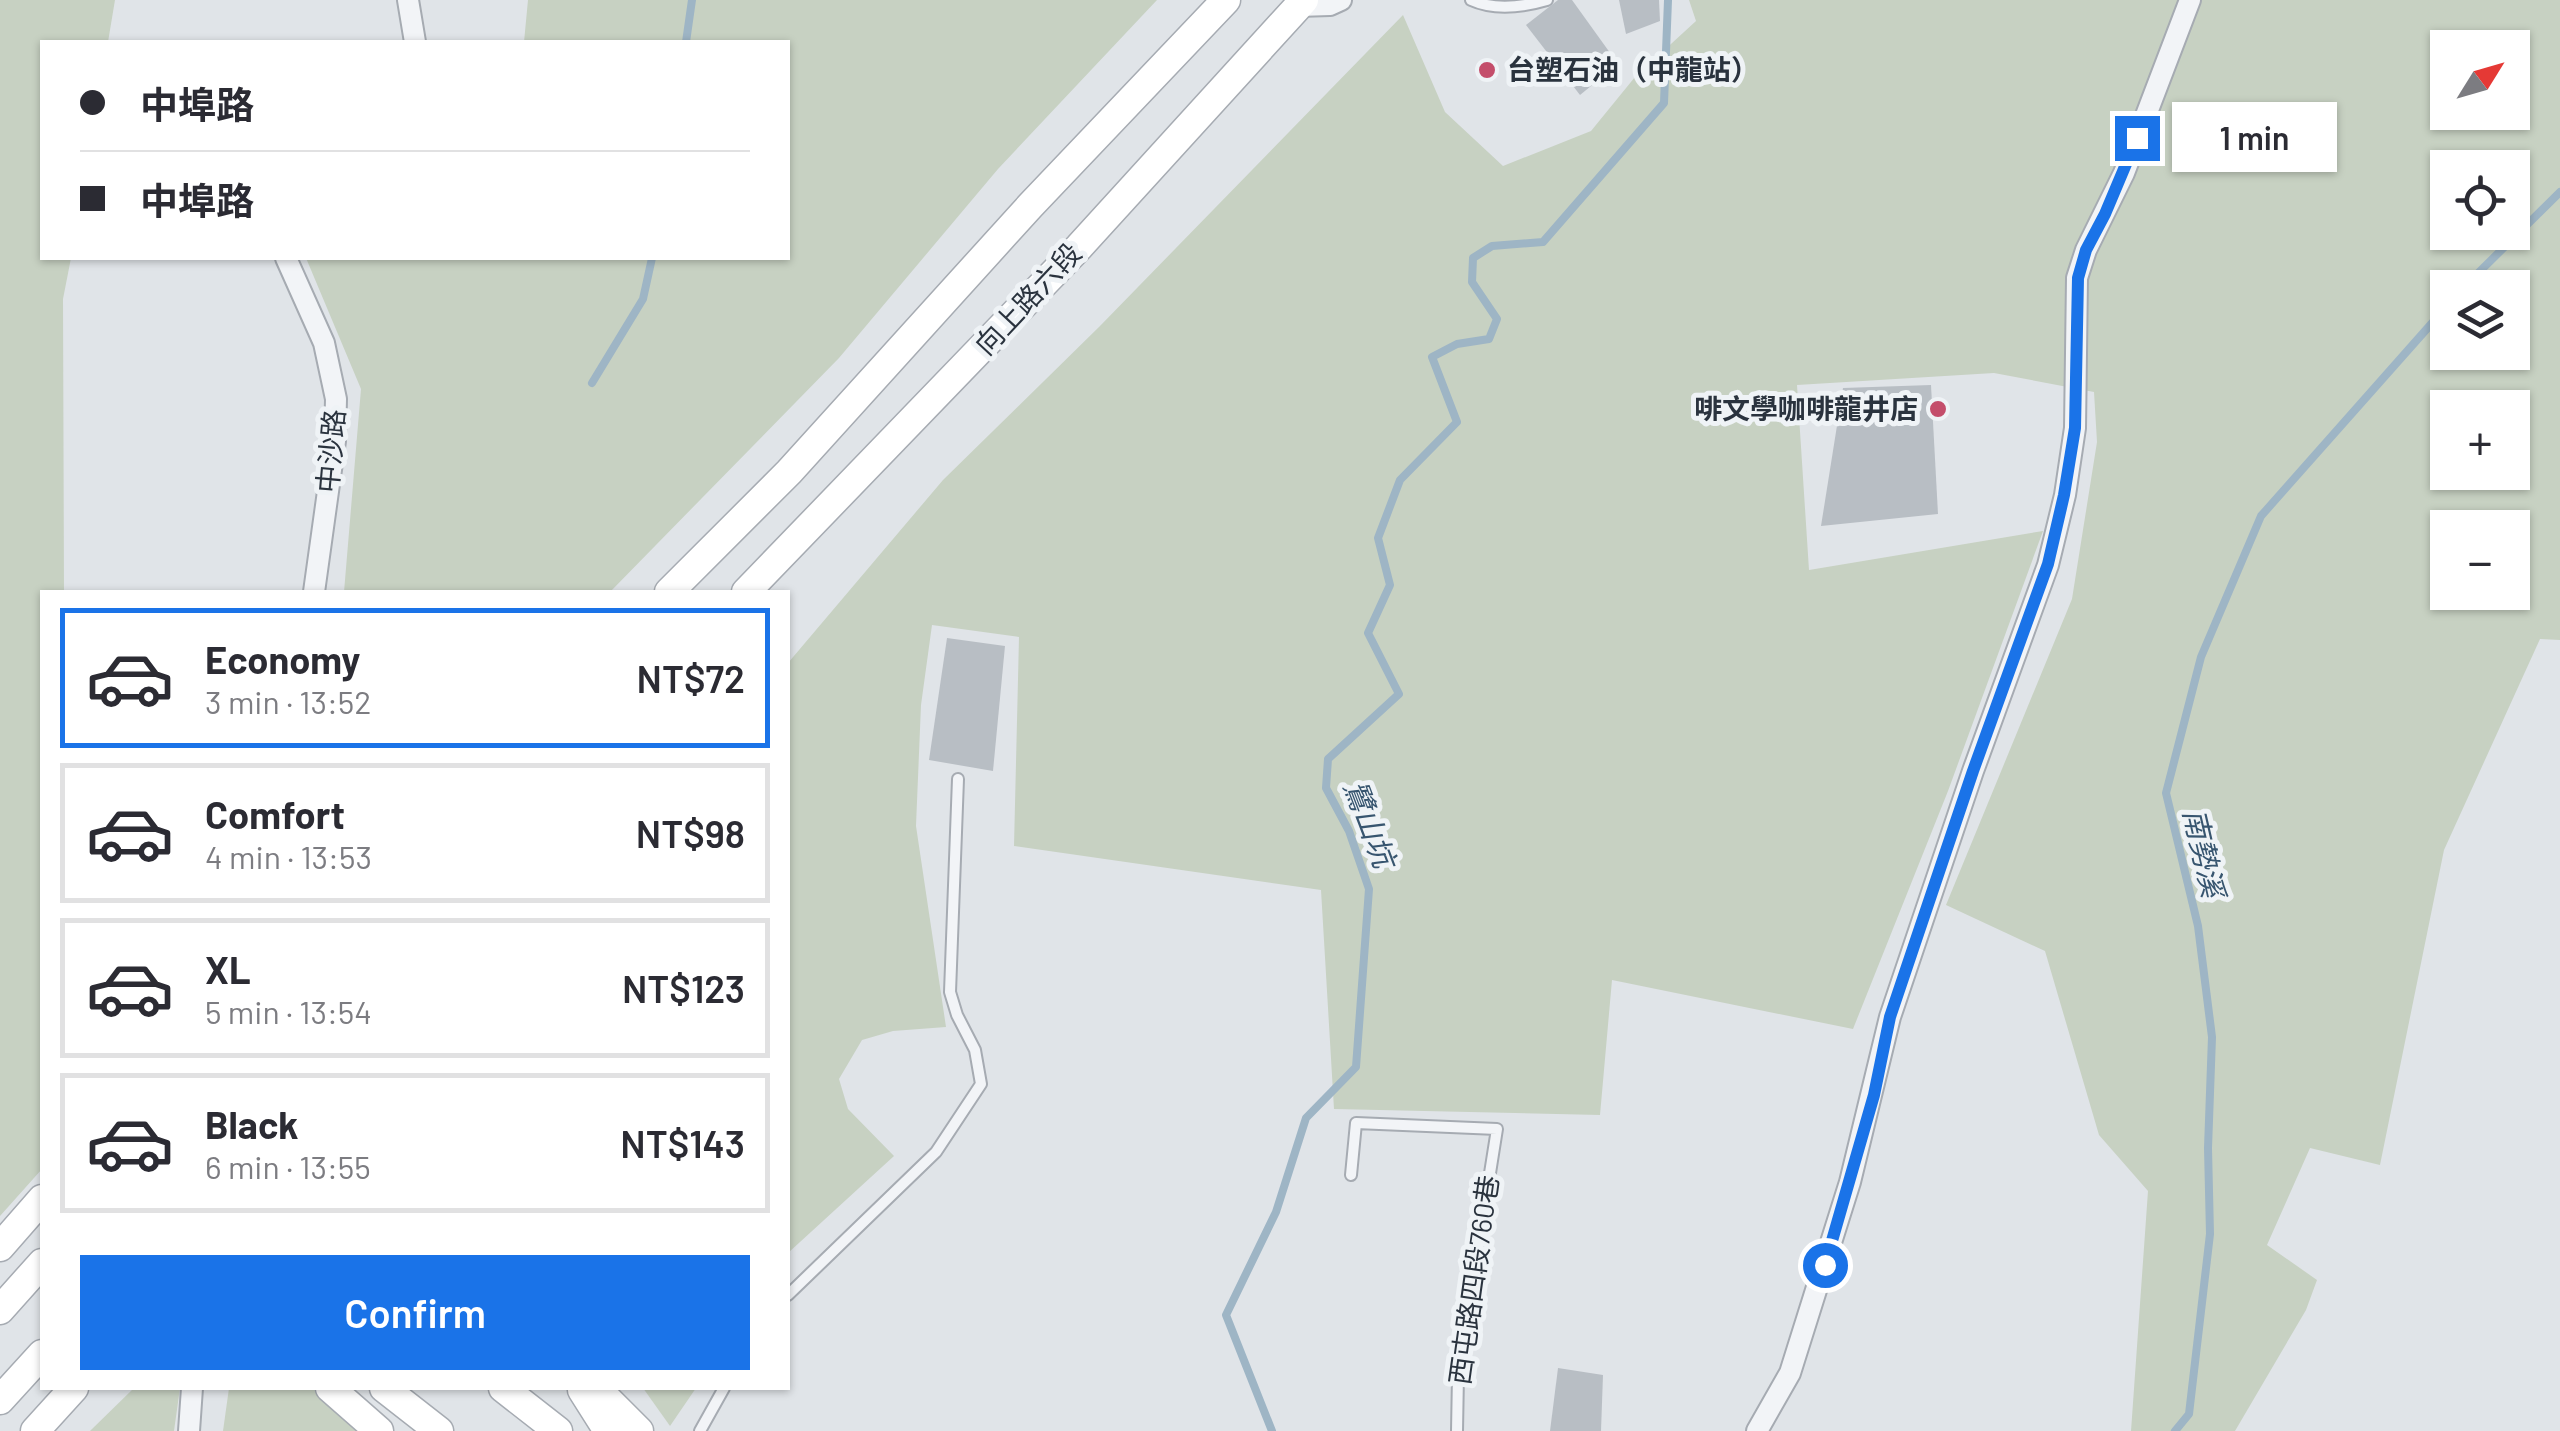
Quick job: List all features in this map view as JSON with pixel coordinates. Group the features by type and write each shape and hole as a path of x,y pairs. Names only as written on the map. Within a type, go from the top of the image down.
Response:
{"main road":[{"path":"671,590 789,472 1016,221 1226,0"},
{"name":"向上路六段","path":"748,590 1052,274 1301,3"},
{"path":"0,1247 40,1202"},
{"path":"0,1310 40,1265"},
{"path":"0,1400 40,1356"},
{"path":"35,1431 72,1390"},
{"path":"332,1390 379,1431"},
{"path":"387,1390 439,1431"},
{"path":"506,1390 558,1431"},
{"path":"582,1390 608,1431"},
{"path":"598,1390 639,1431"}],"street":[{"path":"408,0 416,40"},
{"path":"1301,3 1330,5 1341,0"},
{"path":"1758,1431 1790,1373 1850,1182 1890,1017 2048,564 2075,428 2078,278 2086,250 2124,173 2190,0"},
{"name":"中沙路","path":"287,260 324,343 336,398 335,441 314,590"},
{"path":"188,1431 192,1390"}],"lane":[{"path":"1471,0 1484,6 1505,7 1548,0"},
{"path":"790,1292 936,1152 981,1084 975,1050 950,992 958,779"},
{"name":"西屯路四段760巷","path":"1351,1175 1356,1122 1496,1129 1458,1375 1457,1431"},
{"path":"700,1431 723,1390"}],"green space":[{"path":"0,0 115,0 108,40 40,40 40,260 71,260 63,299 64,590 40,590 40,1171 0,1216"},
{"path":"528,0 1157,0 998,169 839,358 612,590 344,590 361,389 307,260 790,260 790,40 524,40"},
{"path":"1689,0 2560,0 2560,640 2540,639 2444,850 2380,1165 2310,1148 2267,1245 2317,1280 2306,1310 2235,1431 2131,1431 2148,1191 2099,1135 2045,951 1946,905 2072,599 2097,442 2094,392 1994,373 1797,385 1809,570 2043,531 1948,791 1853,1029 1612,980 1600,1115 1334,1109 1321,890 1014,846 1019,637 932,625 921,705 916,826 946,1027 893,1031 862,1040 839,1079 848,1109 894,1156 790,1251 790,661 943,480 1100,326 1403,15 1445,112 1503,166 1591,131 1635,77 1696,21"},
{"path":"132,1390 180,1390 174,1431 90,1431"},
{"path":"229,1390 314,1390 362,1431 223,1431"},
{"path":"644,1390 695,1390 670,1426"}],"building":[{"path":"1558,0 1572,0 1618,64 1580,95 1526,25"},
{"path":"1619,0 1659,0 1660,21 1626,34"},
{"path":"1931,385 1938,514 1821,526 1843,388"},
{"path":"947,638 1005,646 993,771 929,760"},
{"path":"1558,1368 1603,1375 1601,1431 1550,1431"}],"waterway":[{"name":"鷺山坑","path":"686,40 692,0"},
{"name":"鷺山坑","path":"1272,1431 1226,1315 1276,1212 1306,1118 1356,1067 1369,889 1349,831 1326,788 1328,759 1399,694 1368,633 1390,585 1378,538 1400,480 1457,422 1432,357 1457,344 1489,339 1497,319 1472,282 1473,258 1492,246 1543,242 1664,103 1668,0"},
{"name":"南勢溪","path":"2481,270 2560,192"},
{"name":"鷺山坑","path":"592,383 643,299 652,260"},
{"name":"南勢溪","path":"2175,1431 2189,1414 2210,1234 2212,1037 2198,926 2166,793 2201,657 2261,516 2430,325"}],"place":[{"name":"台塑石油（中龍站）","path":"1487,70"},
{"name":"啡文學咖啡龍井店","path":"1938,409"}],"route":[{"path":"1825,1265 1874,1095 1890,1017 2048,564 2075,428 2074,318 2078,278 2086,250 2137,138"}]}
